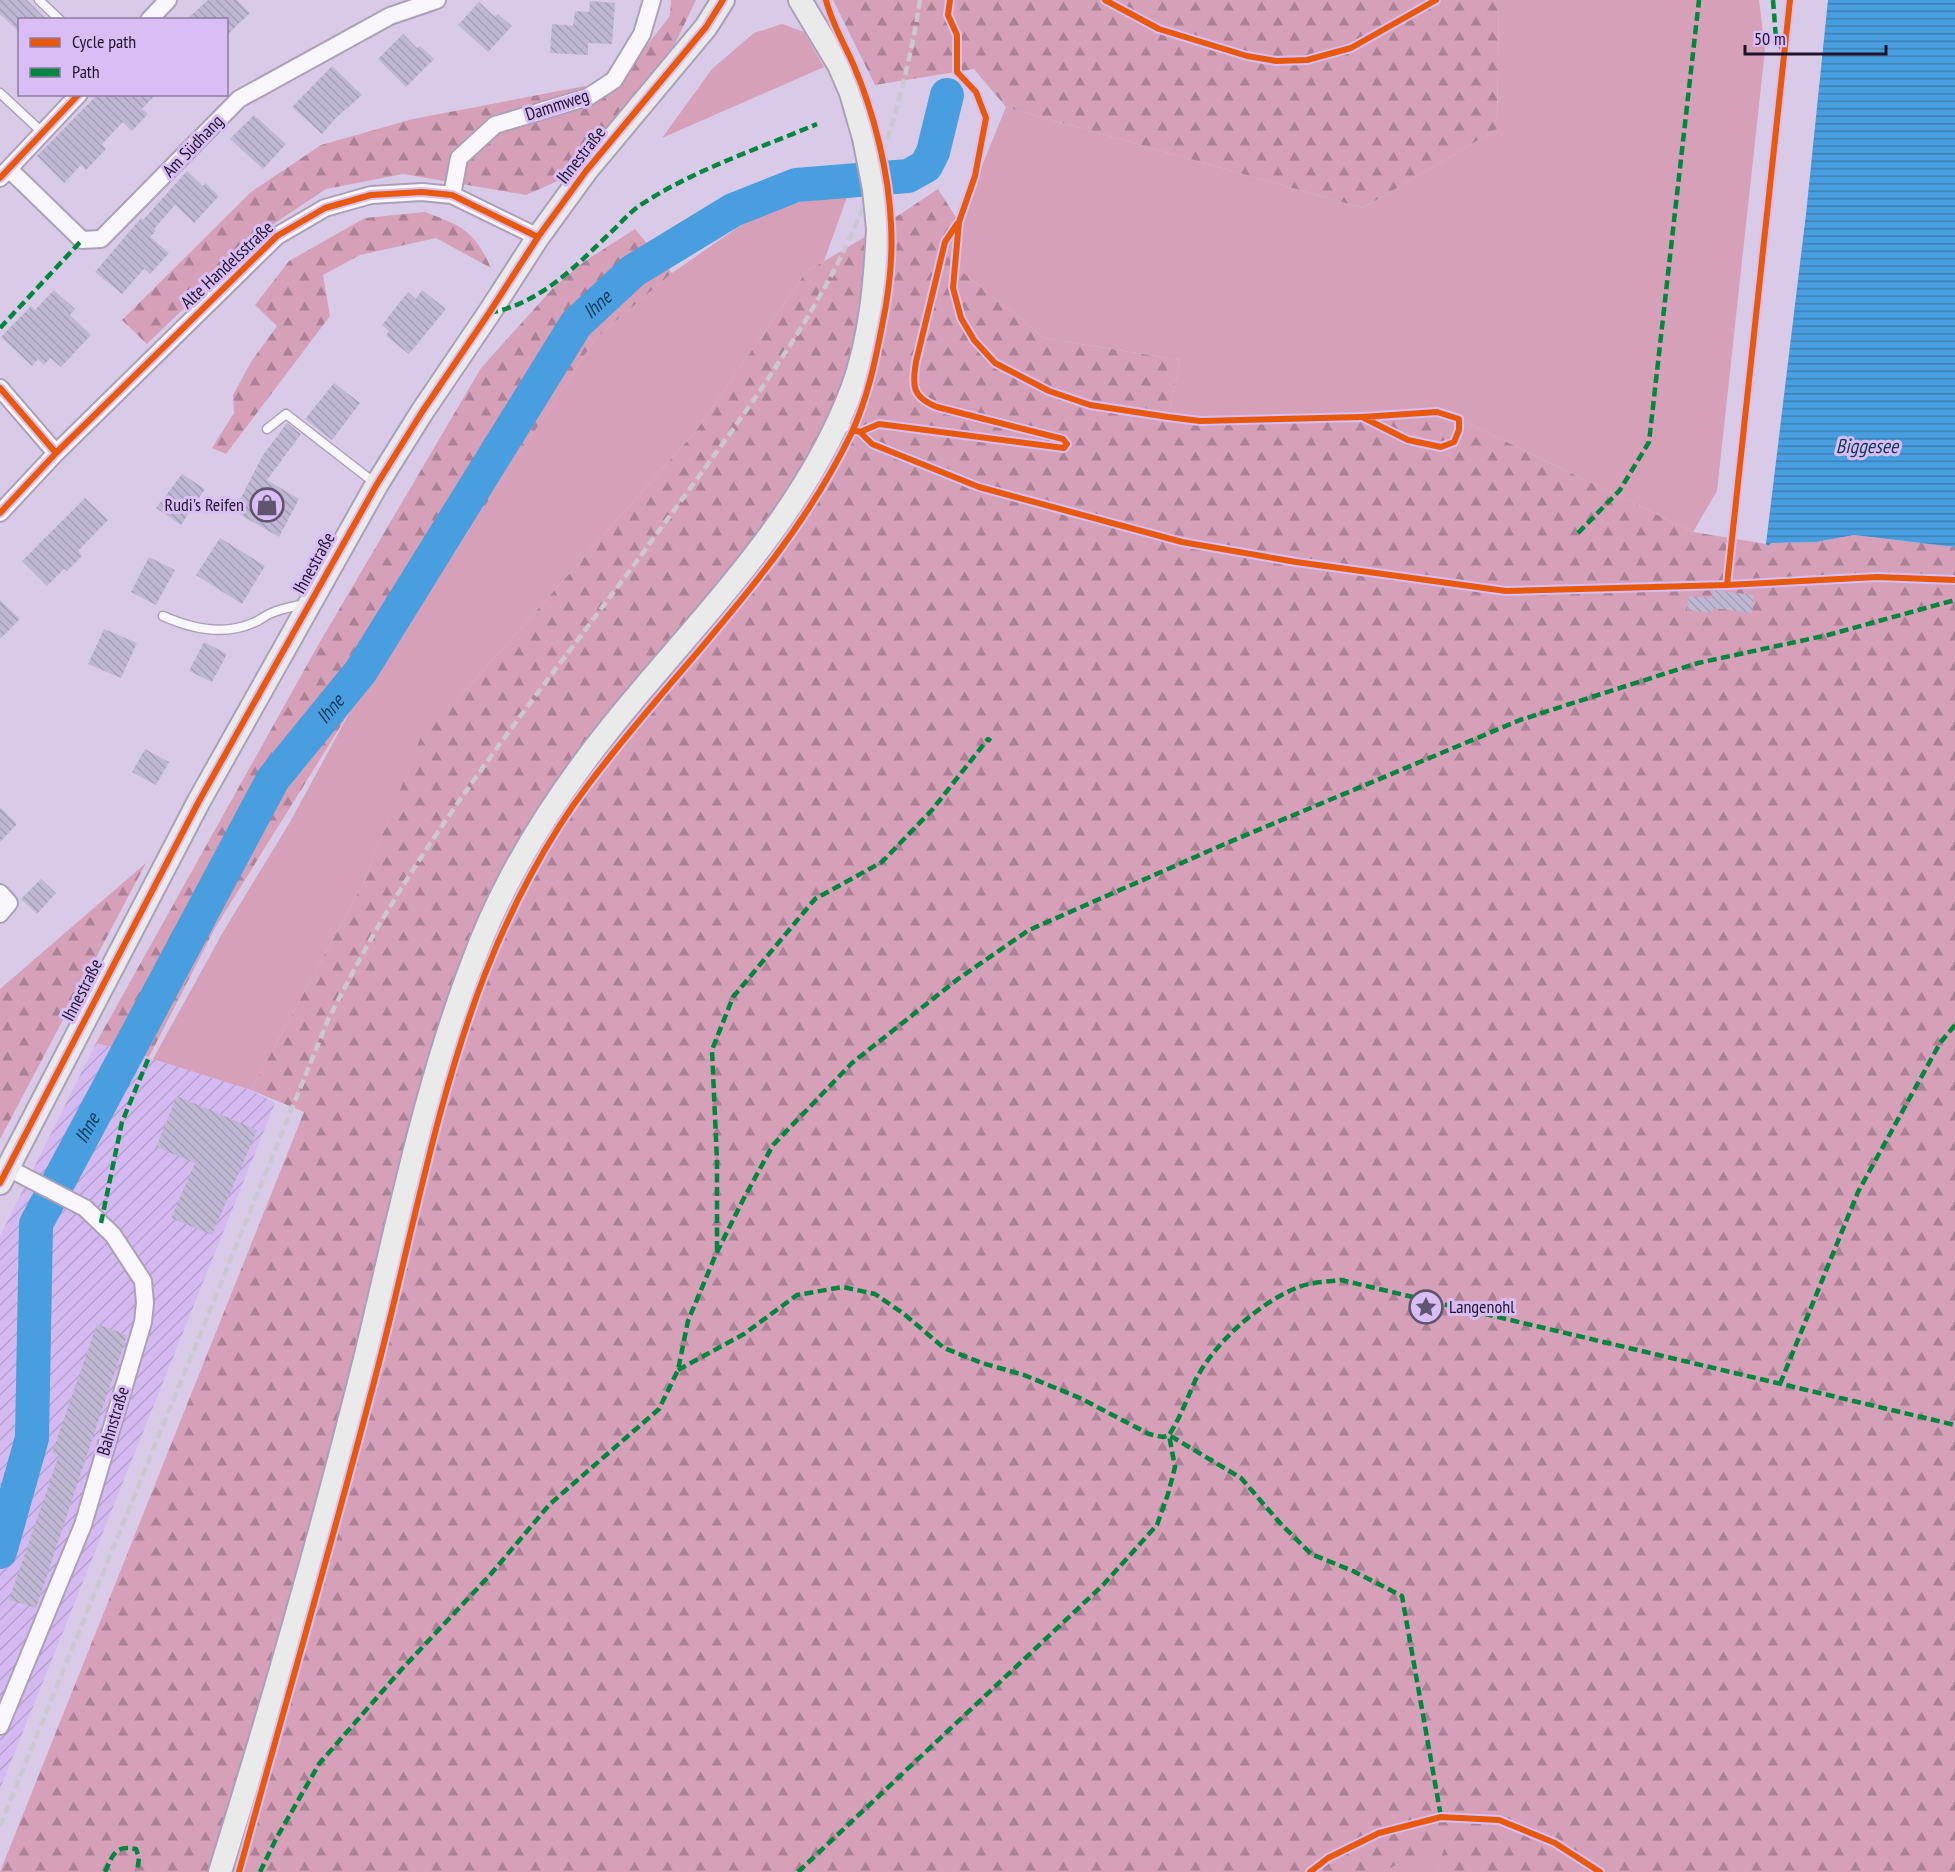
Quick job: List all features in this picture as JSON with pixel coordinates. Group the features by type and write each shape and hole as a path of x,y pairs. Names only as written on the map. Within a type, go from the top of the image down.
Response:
{"main road":[{"path":"706,27 714,0"},
{"name":"Ihnestraße","path":"12,1176 199,801 377,484 538,237 586,171 706,27 723,0"},
{"path":"220,1872 271,1709 332,1491 399,1213 442,1049 503,891 534,835 565,787 614,724 736,581 776,528 811,473 838,424 854,385 874,300 879,229 874,189 851,93 839,65 800,0"}],"street":[{"path":"151,18 168,0"},
{"name":"Am Südhang","path":"4,173 82,240 100,239 239,99 390,16 436,0"},
{"name":"Dammweg","path":"452,195 459,158 495,124 588,97 614,80 642,34 652,0"},
{"path":"4,173 77,96"},
{"name":"Alte Handelsstraße","path":"0,513 56,453 277,236 325,208 371,195 422,192 452,195 538,237"},
{"path":"0,388 56,453"},
{"name":"Bahnstraße","path":"0,1725 83,1525 143,1322 146,1302 143,1281 113,1235 85,1208 12,1176"}],"lane":[{"path":"39,0 58,18"},
{"path":"0,93 43,132"},
{"path":"267,429 286,414 377,484"},
{"path":"838,424 860,432 872,444 979,487"},
{"path":"163,616 194,627 214,630 234,629 254,623 272,612 309,603"}],"path":[{"path":"1785,53 1790,0"},
{"path":"3,903 39,870"}],"shaded area":[{"path":"96,1043 251,1090 275,1103 0,1789 0,1236"}],"green space":[{"path":"671,0 696,0 669,56 567,177 526,195 403,174 326,189 266,229 147,344 122,320 251,192 321,145 413,119 585,86 589,102 617,83 670,16"},
{"path":"833,0 1499,0 1497,129 1363,208 1006,107 974,69 875,85"},
{"path":"1499,0 1759,0 1765,50 1717,491 1693,532 1459,419 1437,412 1361,417 1200,421 1168,417 1180,360 1044,338 955,266 959,222 1006,107 1363,208 1497,129"},
{"path":"782,24 804,32 824,67 662,138 712,69 754,33"},
{"path":"938,189 959,222 955,266 1044,338 1180,360 1168,417 1200,421 1361,417 1437,412 1459,419 1693,532 1768,546 1771,543 1816,542 1854,535 1955,547 1955,1872 1436,1872 1446,1843 1381,1872 0,1872 304,1112 251,1090 363,884 424,729 458,699 696,431 806,272 878,229"},
{"path":"823,194 847,197 824,261 806,272 696,431 458,699 424,730 363,884 251,1090 153,1059 223,932 290,822 352,708 596,338 672,273 750,219"},
{"path":"425,212 466,231 485,255 491,268 436,238 360,255 323,275 330,316 226,454 212,448 234,413 233,395 251,362 277,326 255,305 289,261 365,218"},
{"path":"635,229 672,273 596,338 352,708 215,928 149,1057 96,1043 317,647 481,368 554,287 585,261"},
{"path":"146,863 0,1139 0,989"},
{"path":"1447,1842 1436,1872 1381,1872"}],"water":[{"name":"Biggesee","path":"1828,0 1955,0 1955,547 1854,535 1816,542 1771,543 1768,546 1766,544 1806,214"}],"building":[{"path":"0,0 27,0 45,18 18,18 18,31 0,14"},
{"path":"208,0 237,0 250,13 228,34 228,18 188,18"},
{"path":"590,1 615,3 612,44 588,43 588,55 550,53 552,24 573,26 575,11 589,12"},
{"path":"479,2 495,17 498,14 512,26 488,52 458,25"},
{"path":"403,34 417,48 420,46 434,59 406,87 378,59"},
{"path":"332,66 362,95 322,134 292,107"},
{"path":"96,96 154,96 142,109 148,114 132,131 123,122 102,144 106,149 86,170 81,165 64,183 37,156"},
{"path":"254,115 286,144 263,169 230,139"},
{"path":"187,171 203,186 205,183 219,196 194,223 175,205 150,237 169,253 150,274 144,269 122,294 95,272 141,218 143,220"},
{"path":"54,290 75,309 70,315 91,335 61,367 50,358 44,365 38,359 32,366 1,337 31,306 35,310"},
{"path":"422,290 446,309 409,354 386,336 389,331 382,325 408,292 416,299"},
{"path":"334,383 360,403 332,440 305,419"},
{"name":"Rudi's Reifen","path":"287,423 301,434 267,480 299,499 279,537 234,511 263,455"},
{"path":"182,474 205,489 181,525 156,508"},
{"path":"85,498 108,520 78,551 82,556 67,571 64,569 47,586 22,561"},
{"path":"220,538 265,566 242,604 196,575"},
{"path":"149,557 175,570 156,605 131,592"},
{"path":"1713,590 1754,595 1752,613 1713,608 1712,613 1687,610 1689,596 1712,598"},
{"path":"0,600 20,619 0,639"},
{"path":"104,629 137,643 121,678 88,664"},
{"path":"204,642 227,654 212,682 189,671"},
{"path":"145,749 169,762 156,785 132,772"},
{"path":"0,807 17,824 0,842"},
{"path":"41,879 56,893 37,914 21,899"},
{"path":"177,1096 257,1130 212,1235 171,1218 195,1163 156,1147"},
{"path":"97,1324 127,1335 36,1608 9,1600 59,1455 52,1453"}],"waterway":[{"name":"Ihne","path":"0,1552 32,1438 36,1224 273,779 361,671 576,324 633,271 733,210 796,185 908,176 926,166 933,152 947,95"}],"railway":[{"path":"0,1826 328,1020 380,924 448,817 512,727 718,451 810,313 846,246 874,178 897,107 920,0"}],"marked path":[{"path":"1578,533 1620,490 1649,442 1699,0"},
{"path":"1773,0 1776,39 1784,52"},
{"path":"489,313 524,302 555,283 635,209 660,193 703,171 817,124"},
{"path":"0,328 82,240"},
{"path":"260,1872 319,1764 401,1670 490,1575 550,1504 659,1409 678,1370 688,1321 716,1254 773,1145 852,1063 958,979 1029,930 1227,843 1520,720 1698,663 1828,635 1955,600"},
{"path":"717,1250 717,1161 712,1050 733,997 815,899 882,862 932,810 988,739 991,741"},
{"path":"1780,1384 1858,1192 1940,1043 1955,1025"},
{"path":"101,1223 122,1122 149,1057"},
{"path":"798,1872 1103,1585 1157,1525 1175,1467 1169,1435 1203,1367 1225,1339 1252,1314 1301,1286 1341,1280 1955,1425"},
{"path":"678,1370 744,1334 797,1295 843,1287 875,1294 904,1314 944,1348 982,1363 1024,1375 1080,1398 1149,1434 1163,1437 1169,1435 1241,1478 1280,1523 1311,1554 1353,1571 1402,1596 1441,1817"},
{"path":"105,1872 115,1853 129,1848 136,1849 139,1858 137,1872"}],"cycle path":[{"path":"0,1183 199,801 377,484 538,237 586,171 706,27 723,0"},
{"path":"239,1872 380,1359 439,1116 468,1021 495,950 530,876 573,806 622,742 763,573 795,529 825,483 851,434 866,395 888,288 891,250 890,204 884,164 868,103 826,0"},
{"path":"950,0 948,15 957,35 957,72 976,92 986,118 975,176 959,222 953,288 961,318 974,340 995,363 1049,391 1090,405 1168,417 1200,421 1362,417 1437,412 1459,419 1459,430 1454,442 1441,447 1408,440 1362,417"},
{"path":"1105,0 1159,29 1247,56 1276,61 1307,60 1351,48 1436,0"},
{"path":"1727,585 1790,0"},
{"path":"0,178 77,96"},
{"path":"0,513 56,453 277,236 325,208 371,195 422,192 452,195 538,237"},
{"path":"860,432 879,424 1064,448 1067,444 1063,439 937,407 918,395 914,384 916,362 945,242 957,224"},
{"path":"0,388 56,453"},
{"path":"853,430 860,432 872,444 979,487 1182,542 1296,562 1506,591 1727,585 1877,577 1955,580"},
{"path":"1310,1872 1328,1858 1379,1833 1441,1817 1499,1820 1555,1843 1600,1872"}],"place":[{"name":"Rudi's Reifen","path":"267,505"},
{"name":"Langenohl","path":"1426,1307"}]}
